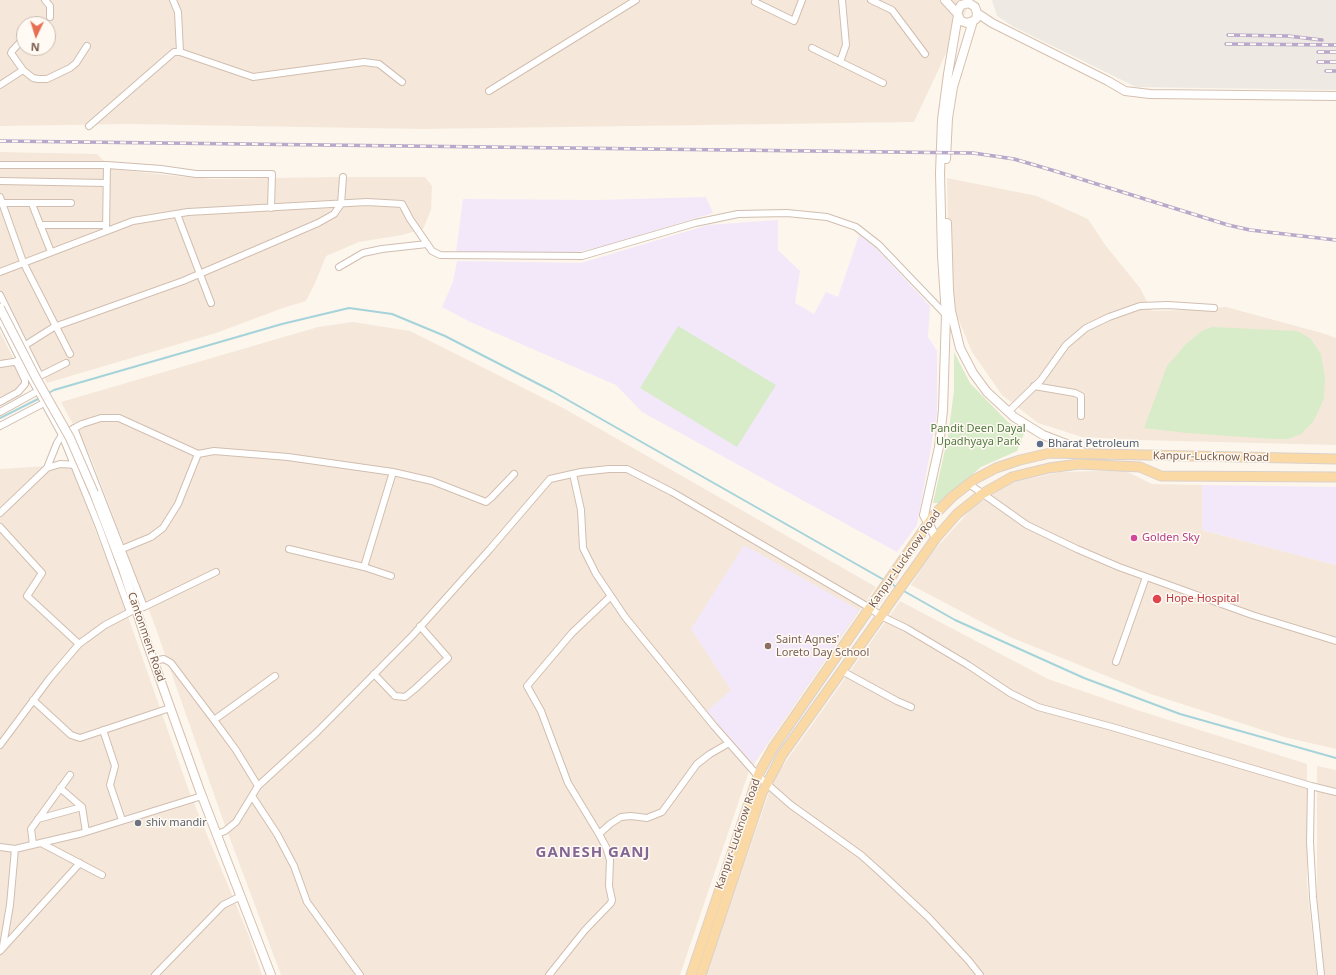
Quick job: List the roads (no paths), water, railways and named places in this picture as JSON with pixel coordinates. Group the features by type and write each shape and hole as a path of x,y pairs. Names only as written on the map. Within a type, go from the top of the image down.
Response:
{"main road":[{"name":"Kanpur-Lucknow Road","path":"691,975 724,873 758,776 773,748 934,515 952,497 969,484 996,468 1020,460 1050,453 1336,459"},
{"path":"1149,470 1150,456"},
{"name":"Kanpur-Lucknow Road","path":"701,975 766,784 782,755 936,538 957,514 982,494 1012,477 1056,467 1078,464 1140,467 1161,476 1336,478"},
{"path":"724,873 734,876"}],"street":[{"path":"45,0 50,6 50,16"},
{"path":"173,0 178,12 180,52"},
{"path":"490,91 636,0"},
{"path":"755,2 794,21 802,0"},
{"path":"840,62 846,45 842,0"},
{"path":"871,0 892,10 925,54"},
{"path":"947,0 961,8 972,4 976,16 1126,91 1150,94 1336,96"},
{"path":"977,0 976,16 953,87 948,118 945,179 949,290 952,318 960,348 973,373 987,392 1014,417 1043,436 1069,445 1084,453"},
{"path":"961,8 961,21 970,23 976,16"},
{"path":"936,538 924,515 939,447 943,410 946,315 940,179 942,120 948,74 961,8"},
{"path":"16,47 11,52 24,70 33,78 47,78 73,66 87,46"},
{"path":"812,48 883,83"},
{"path":"89,126 174,52 180,52 253,77 364,62 379,64 402,82"},
{"path":"0,85 24,70"},
{"path":"0,165 107,165 161,169 196,174 272,174 271,208"},
{"path":"106,228 107,165"},
{"path":"16,352 57,327 183,281 318,223 334,214 341,204 343,177"},
{"path":"0,181 106,182"},
{"path":"70,354 23,262 1,200 32,204 71,203"},
{"path":"0,272 106,228 133,221 188,212 367,202 402,204 432,251 440,255 582,256 695,223 738,214 787,213 827,217 856,227 879,245 946,315"},
{"path":"32,204 51,252"},
{"path":"177,214 211,303"},
{"path":"40,225 106,228"},
{"path":"339,267 363,254 382,249 427,244"},
{"path":"0,295 40,376 66,363"},
{"path":"1008,412 1041,380 1066,345 1086,328 1109,317 1140,306 1168,305 1214,308"},
{"name":"Cantonment Road","path":"0,308 36,378 70,438 94,493 123,569 133,610 202,796 271,975"},
{"path":"0,319 16,352 25,384 18,392 0,402"},
{"path":"0,336 7,333"},
{"path":"0,364 18,361"},
{"path":"18,361 38,391 62,435 133,610"},
{"path":"1034,386 1075,393 1081,396 1081,416"},
{"path":"0,412 38,391"},
{"path":"0,426 44,403"},
{"path":"0,513 46,468 62,435 82,424 101,418 119,418 198,454 214,451 288,457 393,472 432,481 486,502 514,474"},
{"path":"74,428 144,607"},
{"path":"122,549 151,537 163,528 178,504 198,454"},
{"path":"46,468 60,464 90,467"},
{"path":"217,834 225,831 236,822 258,786 317,732 420,626 490,549 550,479 609,469 628,469 672,492 870,608 881,616 906,628 968,665 1010,693 1038,706 1227,762 1336,792"},
{"path":"364,567 393,472"},
{"path":"573,474 582,510 583,548 596,574 625,617 758,776 791,805 861,855 876,868 928,917 969,960 980,975"},
{"path":"969,484 1027,525 1076,549 1118,567 1252,615 1336,641"},
{"path":"0,528 42,572 27,596 79,644"},
{"path":"290,549 364,567 391,576"},
{"path":"0,745 50,678 79,644 105,625 133,610 144,607 216,572"},
{"path":"1116,662 1146,577"},
{"path":"549,975 585,930 611,903 612,900 609,886 610,860 606,847 599,834 568,783 541,711 527,686 572,633 611,596"},
{"path":"374,674 396,696 405,696 416,688 448,658 420,626"},
{"path":"153,661 164,659 171,663 236,750 258,786"},
{"path":"842,671 911,707"},
{"path":"214,720 275,676"},
{"path":"34,700 71,735 80,738 170,708"},
{"path":"103,730 115,766 110,785 122,820"},
{"path":"599,834 621,817 631,816 648,818 662,812 697,764 710,754 729,743"},
{"path":"33,844 31,829 70,775"},
{"path":"1311,786 1310,842 1321,975"},
{"path":"60,788 82,807 86,832"},
{"path":"0,847 15,849 86,832 202,796"},
{"path":"252,796 277,834 294,866 307,902 360,975"},
{"path":"38,819 82,807"},
{"path":"41,843 102,875"},
{"path":"2,949 10,905 15,849"},
{"path":"2,949 80,863"},
{"path":"155,975 223,905 241,896"}],"waterway":[{"path":"47,394 54,390 282,324 349,308 392,314 445,336 552,391 886,581"},
{"path":"0,418 40,398"},
{"path":"890,583 898,588"},
{"path":"902,590 955,620 1084,678 1180,714 1336,758"}],"railway":[{"path":"1228,35 1288,36 1322,40"},
{"path":"1226,44 1336,45"},
{"path":"1318,52 1336,52"},
{"path":"1318,62 1336,62"},
{"path":"1326,71 1336,71"},
{"path":"0,141 973,153 1014,159 1228,225 1250,230 1336,240"}],"place":[{"name":"Bharat Petroleum","path":"1040,444"},
{"name":"Golden Sky","path":"1134,538"},
{"name":"Hope Hospital","path":"1157,599"},
{"name":"Saint Agnes' Loreto Day School","path":"768,646"},
{"name":"shiv mandir","path":"138,823"}],"district":[{"name":"GANESH GANJ","path":"593,853"}],"park label":[{"name":"Pandit Deen Dayal Upadhyaya Park","path":"978,435"}]}
